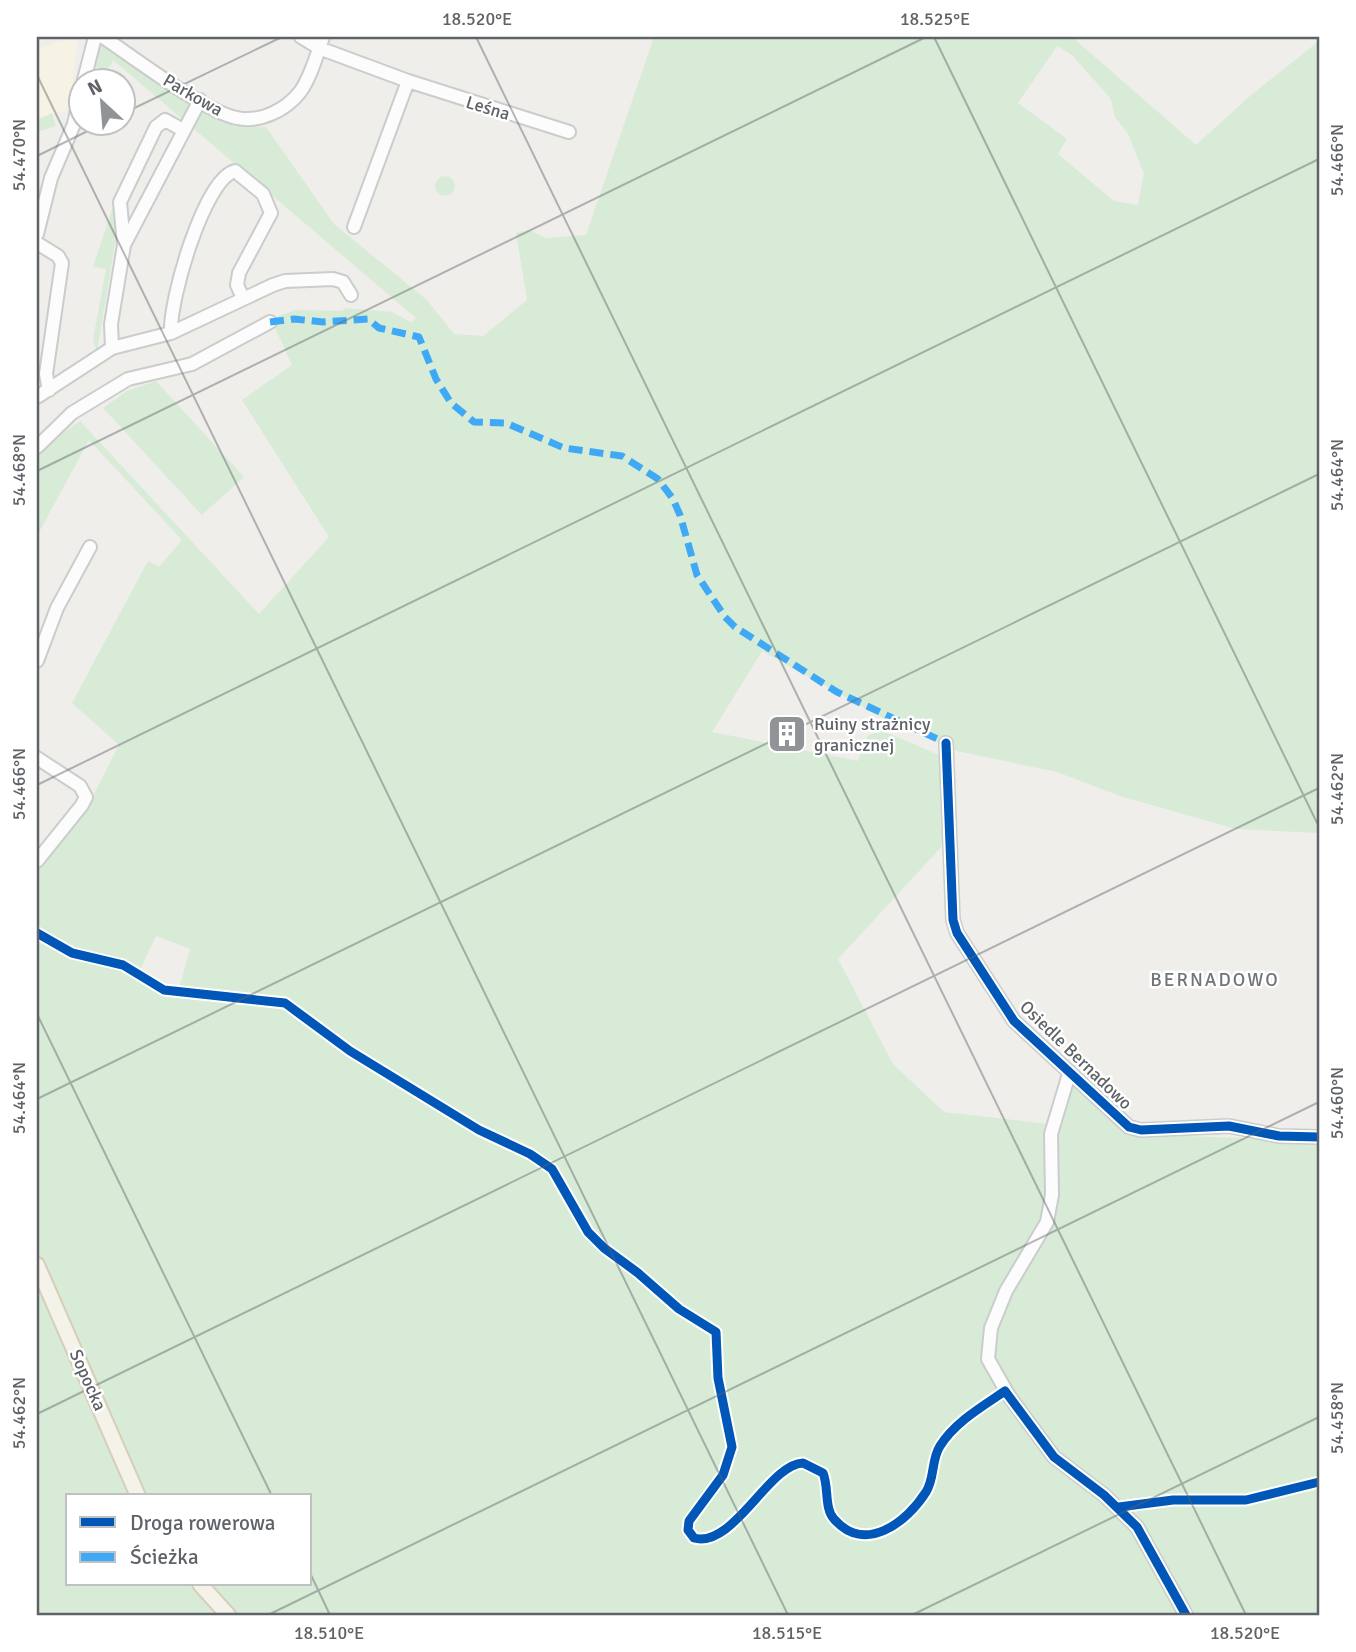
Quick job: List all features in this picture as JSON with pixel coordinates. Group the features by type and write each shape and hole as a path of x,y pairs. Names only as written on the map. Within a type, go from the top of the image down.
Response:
{"main road":[{"name":"Sopocka","path":"37,1265 137,1494"},
{"path":"202,1586 228,1615"}],"street":[{"path":"88,66 95,37"},
{"name":"Parkowa","path":"103,37 200,100 237,118 273,113 300,91 321,42"},
{"path":"301,37 321,42"},
{"name":"Leśna","path":"321,42 408,81 569,132"},
{"path":"354,228 408,81"},
{"path":"124,245 200,100"},
{"path":"112,348 111,324 124,245 120,202 156,127 164,120 183,130"},
{"path":"37,234 51,178 69,136"},
{"path":"171,333 178,281 190,243 224,177 235,171 263,194 271,213 237,279 243,298"},
{"path":"37,176 51,178"},
{"path":"37,243 58,256 62,264 46,374 49,390"},
{"path":"37,397 112,348 171,333 285,281 333,279 343,282 351,295"},
{"path":"37,447 72,413 128,379 185,367 270,322"},
{"path":"37,661 57,608 90,547"},
{"name":"Osiedle Bernadowo","path":"946,743 951,906 957,933 1014,1021 1120,1120 1141,1130 1229,1126 1279,1136 1319,1137"},
{"path":"37,758 85,792 82,805 42,845 37,861"},
{"path":"1069,1074 1051,1134 1052,1195 1047,1222 1006,1291 991,1328 988,1359 1009,1396 1054,1457 1111,1501 1137,1527 1186,1615"}],"shaded area":[{"path":"66,40 77,41 74,66 66,66 66,110 37,118 37,49"}],"green space":[{"path":"654,37 1072,37 1196,145 1251,95 1319,41 1319,833 1236,829 1120,796 1057,772 957,751 887,720 762,651 712,732 858,761 868,735 883,731 939,755 944,844 838,959 893,1064 944,1112 1056,1125 1069,1086 1076,1084 1131,1134 1319,1141 1319,1615 236,1615 210,1586 312,1586 312,1494 144,1494 37,1249 37,868 90,802 119,745 72,703 148,561 159,567 182,540 89,440 37,536 37,451 80,421 259,614 329,537 242,400 292,365 271,319 295,310 342,311 345,308 392,312 411,322 416,318 136,80 136,68 213,117 235,126 266,127 334,224 427,300 454,334 483,336 527,300 516,233 529,230 546,238 586,235","holes":["1057,46 1072,55 1111,99 1115,117 1128,134 1144,173 1138,205 1114,201 1058,154 1067,139 1018,103","156,936 190,949 180,985 165,987 140,970"]},
{"path":"101,45 134,66 120,66 113,60 110,66 92,66"},
{"path":"52,113 56,126 37,132 37,120"},
{"path":"445,176 452,179 455,186 452,193 445,196 438,193 435,186 438,179"},
{"path":"114,204 115,243 97,352 93,340 106,269 93,267"},
{"path":"156,381 244,477 202,515 103,408 127,391"},
{"path":"37,1282 130,1494 66,1494 66,1586 192,1586 219,1615 37,1615"}],"marked path":[{"path":"270,322 294,319 323,322 368,319 379,328 419,337 436,379 451,403 474,422 506,423 564,448 622,456 658,479 673,499 697,575 725,617 735,627 837,692 946,743"}],"cycle path":[{"path":"946,743 953,920 957,933 1014,1021 1129,1127 1141,1130 1229,1126 1279,1136 1319,1137"},
{"path":"37,933 72,953 123,965 164,990 285,1003 350,1051 479,1130 530,1154 552,1169 588,1232 604,1248 679,1309 716,1332 718,1378 732,1447 723,1475 689,1521 688,1530 694,1538 708,1538 723,1531 777,1477 790,1467 803,1463 823,1473 831,1514 846,1529 859,1534 884,1530 908,1514 926,1492 937,1451 946,1437 970,1415 1005,1391 1054,1457 1104,1495 1137,1527 1186,1615"},
{"path":"1119,1507 1173,1500 1246,1500 1319,1482"}],"place":[{"name":"Ruiny strażnicy granicznej","path":"787,734"}],"district":[{"name":"BERNADOWO","path":"1215,979"}]}
